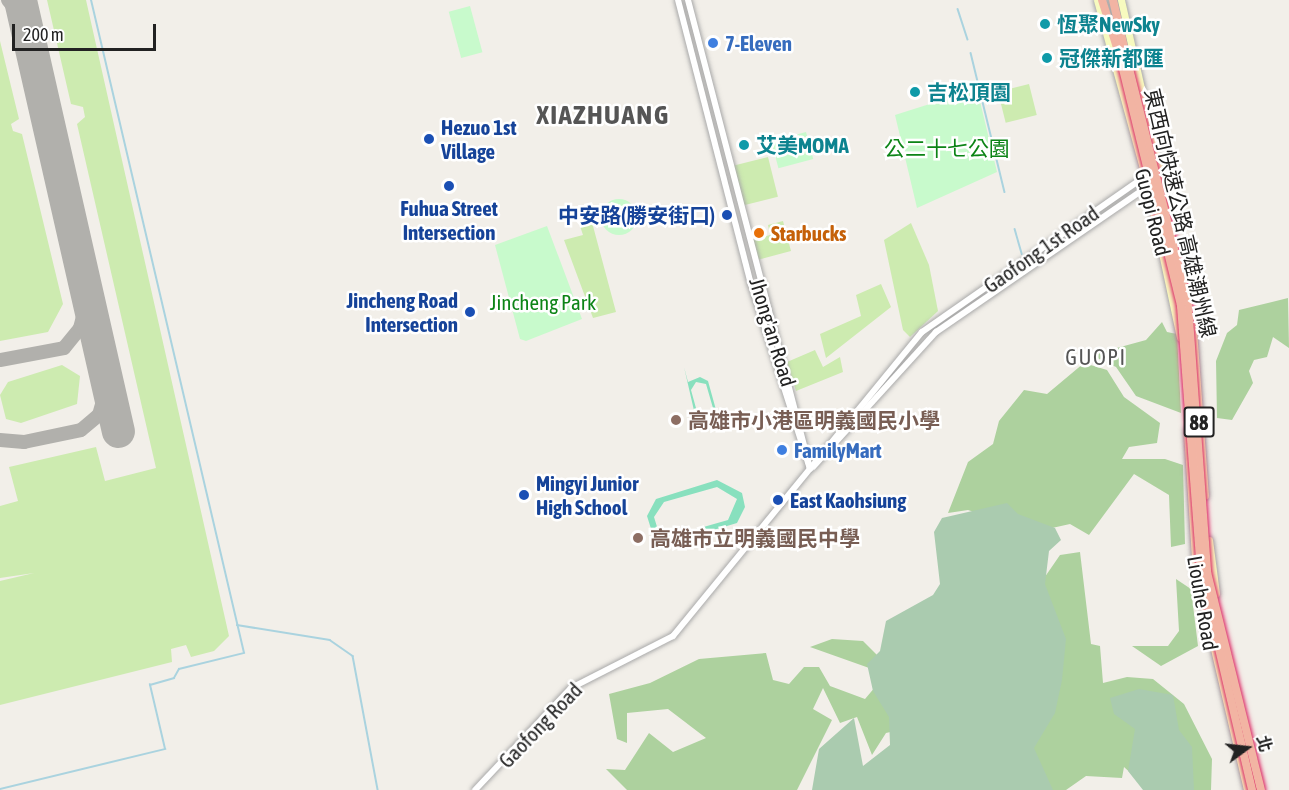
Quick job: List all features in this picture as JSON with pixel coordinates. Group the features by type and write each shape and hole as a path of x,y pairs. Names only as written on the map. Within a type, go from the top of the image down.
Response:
{"highway":[{"path":"1102,0 1123,57"},
{"name":"東西向快速公路 高雄潮州線","path":"1106,0 1188,305 1208,572 1263,790"},
{"path":"1114,0 1123,57"},
{"name":"東西向快速公路 高雄潮州線","path":"1123,57 1181,306 1201,572 1252,790"}],"main road":[{"name":"Guopi Road","path":"1097,0 1148,187 1175,307 1187,428"},
{"name":"Guopi Road","path":"1121,0 1199,355 1204,438"},
{"name":"Liouhe Road","path":"1187,428 1196,572 1247,790"},
{"name":"Liouhe Road","path":"1204,438 1212,572 1263,790"}],"street":[{"name":"Jhong'an Road","path":"678,0 751,284 810,469"},
{"name":"Jhong'an Road","path":"688,0 810,469"},
{"name":"Gaofong 1st Road","path":"922,332 1145,177 1158,165"},
{"name":"Gaofong 1st Road","path":"928,339 1161,176"},
{"name":"Gaofong Road","path":"475,790 571,688 673,636 922,332"},
{"name":"Gaofong Road","path":"810,469 928,339"}],"green space":[{"path":"47,0 86,0 229,636 214,651 191,657 186,645 171,649 172,662 0,705 0,581 34,573 0,578 0,506 18,501 9,467 96,447 105,481 156,468 77,124 85,117 83,107 71,104"},
{"path":"470,6 482,52 461,58 449,12"},
{"path":"0,41 19,119 11,124 13,131 22,134 63,304 48,332 0,341"},
{"path":"1029,84 1037,115 1006,123 998,92"},
{"name":"公二十七公園","path":"977,89 997,172 917,208 895,115"},
{"path":"806,132 813,159 778,168 771,141"},
{"path":"768,157 778,197 744,205 734,165"},
{"path":"619,199 632,204 637,217 632,230 619,235 606,230 601,217 606,204"},
{"path":"589,211 616,312 593,318 564,240 583,235 576,214"},
{"path":"783,221 791,251 757,260 752,240 770,235 768,225"},
{"path":"911,223 929,265 938,311 910,337 903,330 884,240"},
{"name":"Jincheng Park","path":"547,226 582,319 526,341 520,339 495,245"},
{"path":"881,284 891,307 826,358 820,334 861,316 856,295"},
{"path":"1288,298 1289,348 1273,337 1267,357 1254,360 1249,371 1253,383 1232,420 1217,418 1216,361 1227,333 1237,325 1239,310"},
{"path":"1162,322 1167,332 1177,334 1181,413 1136,396 1116,367 1091,355 1146,340"},
{"path":"815,350 823,367 840,357 843,372 796,391 787,362"},
{"path":"1084,363 1107,370 1124,397 1160,423 1157,443 1129,447 1122,459 1165,459 1183,465 1185,544 1171,547 1169,495 1134,474 1089,535 1070,524 1034,532 968,510 948,513 968,462 993,444 999,421 1024,390 1047,394"},
{"path":"62,365 80,376 77,404 21,423 6,419 0,395 8,382"},
{"path":"684,367 688,382 700,377 708,381 718,417 711,426 698,428","holes":["696,382 706,384 715,415 709,422 699,419 691,390"]},
{"path":"717,480 742,493 745,507 737,523 673,542 652,532 647,516 656,499","holes":["717,487 737,499 728,520 672,536 658,530 654,517 664,502"]},
{"path":"1007,503 1018,514 1055,528 1061,540 1049,551 1045,584 1066,639 1062,680 1055,713 1034,748 1053,790 812,790 819,749 854,718 863,766 890,745 889,717 873,691 867,664 880,651 886,621 933,595 940,584 934,532 942,518"},
{"path":"1080,552 1091,644 1100,646 1103,683 1127,677 1153,679 1184,704 1212,759 1211,790 1149,790 1124,767 1122,778 1086,776 1066,790 1040,790 1029,724 1040,584 1060,555"},
{"path":"1176,579 1191,589 1198,646 1161,666 1132,646 1168,646 1179,631"},
{"path":"832,639 863,641 889,667 895,731 886,733 872,755 857,717 840,723 823,688 813,709 832,720 797,790 627,790 606,769 625,770 649,733 673,752 706,738 668,709 627,713 627,743 617,739 609,694 650,683 699,659 766,653 773,680 789,684 804,667 819,667 830,686 865,699 876,686 872,669 810,647"},
{"path":"1139,689 1173,695 1179,730 1192,747 1194,790 1143,790 1128,771 1135,729 1114,714 1110,698"}],"waterway":[{"path":"0,789 165,749 150,685 174,678 179,669 244,653 91,0"},
{"path":"958,9 968,39"},
{"path":"971,53 1005,192"},
{"path":"1015,229 1022,254"},
{"path":"237,625 330,640 353,656 378,790"}],"taxiway":[{"path":"8,0 24,19"},
{"path":"0,360 64,348 80,328 88,299"},
{"path":"0,440 24,442 81,430 99,415 108,384"}],"runway":[{"path":"20,0 118,431"}],"place":[{"name":"恆聚NewSky","path":"1045,24"},
{"name":"7-Eleven","path":"713,43"},
{"name":"冠傑新都匯","path":"1047,58"},
{"name":"吉松頂園","path":"915,92"},
{"name":"Hezuo 1st Village","path":"429,139"},
{"name":"艾美MOMA","path":"744,145"},
{"name":"Fuhua Street Intersection","path":"449,186"},
{"name":"中安路(勝安街口)","path":"727,215"},
{"name":"Starbucks","path":"759,233"},
{"name":"Jincheng Road Intersection","path":"470,312"},
{"name":"高雄市小港區明義國民小學","path":"676,420"},
{"name":"FamilyMart","path":"782,450"},
{"name":"Mingyi Junior High School","path":"524,495"},
{"name":"East Kaohsiung","path":"778,500"},
{"name":"高雄市立明義國民中學","path":"638,538"}],"district":[{"name":"XIAZHUANG","path":"603,115"},
{"name":"GUOPI","path":"1096,358"}]}
